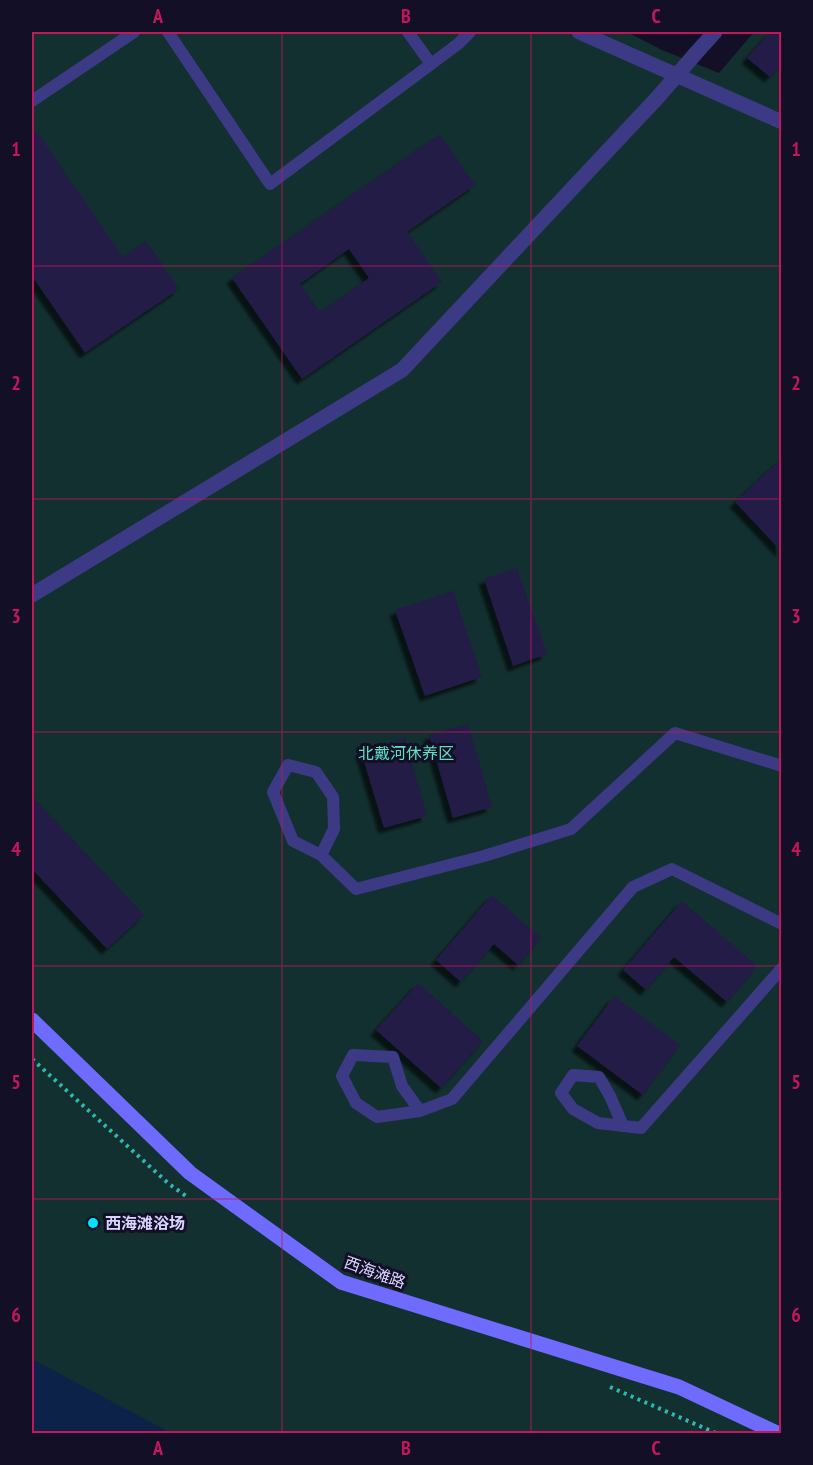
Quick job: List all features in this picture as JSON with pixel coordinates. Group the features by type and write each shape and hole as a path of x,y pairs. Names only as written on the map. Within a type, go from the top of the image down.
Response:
{"main road":[{"name":"西海滩路","path":"32,1020 190,1173 341,1282 680,1387 779,1434"}],"street":[{"path":"579,32 782,122"},
{"path":"32,595 402,370 658,97 715,32"}],"lane":[{"path":"32,101 134,32"},
{"path":"168,32 270,184 458,44 470,32"},
{"path":"408,32 431,64"},
{"path":"321,855 334,829 333,797 316,772 288,765 273,792 293,841 321,855 356,889 484,856 571,829 675,733 782,766"},
{"path":"420,1111 402,1086 393,1057 352,1055 342,1076 356,1102 377,1117 420,1111 452,1099 633,887 672,869 782,924"},
{"path":"623,1126 599,1077 573,1075 561,1093 573,1109 598,1123 623,1126 641,1128 782,968"}],"green space":[{"name":"北戴河休养区","path":"32,32 627,32 662,50 719,73 754,32 781,32 781,1433 32,1433"}],"water":[{"path":"32,1359 171,1433 32,1433"}],"building":[{"path":"770,32 782,32 782,64 770,77 747,58"},
{"path":"37,132 123,257 146,241 179,289 85,353 32,276 32,135"},
{"path":"440,134 475,185 407,232 442,282 302,379 232,278","holes":["349,249 369,278 320,312 300,284"]},
{"path":"782,458 782,552 735,502"},
{"path":"517,568 547,654 513,666 484,579"},
{"path":"453,591 482,677 425,696 395,610"},
{"path":"468,724 492,807 453,818 429,735"},
{"path":"405,738 427,816 384,828 361,751"},
{"path":"32,796 144,915 107,949 32,869"},
{"path":"492,895 541,938 518,965 494,944 461,982 436,960"},
{"path":"682,901 757,966 727,1002 674,957 646,990 623,970"},
{"path":"418,983 483,1041 441,1088 376,1030"},
{"path":"614,996 680,1045 643,1095 577,1046"}],"place":[{"name":"西海滩浴场","path":"93,1223"}]}
